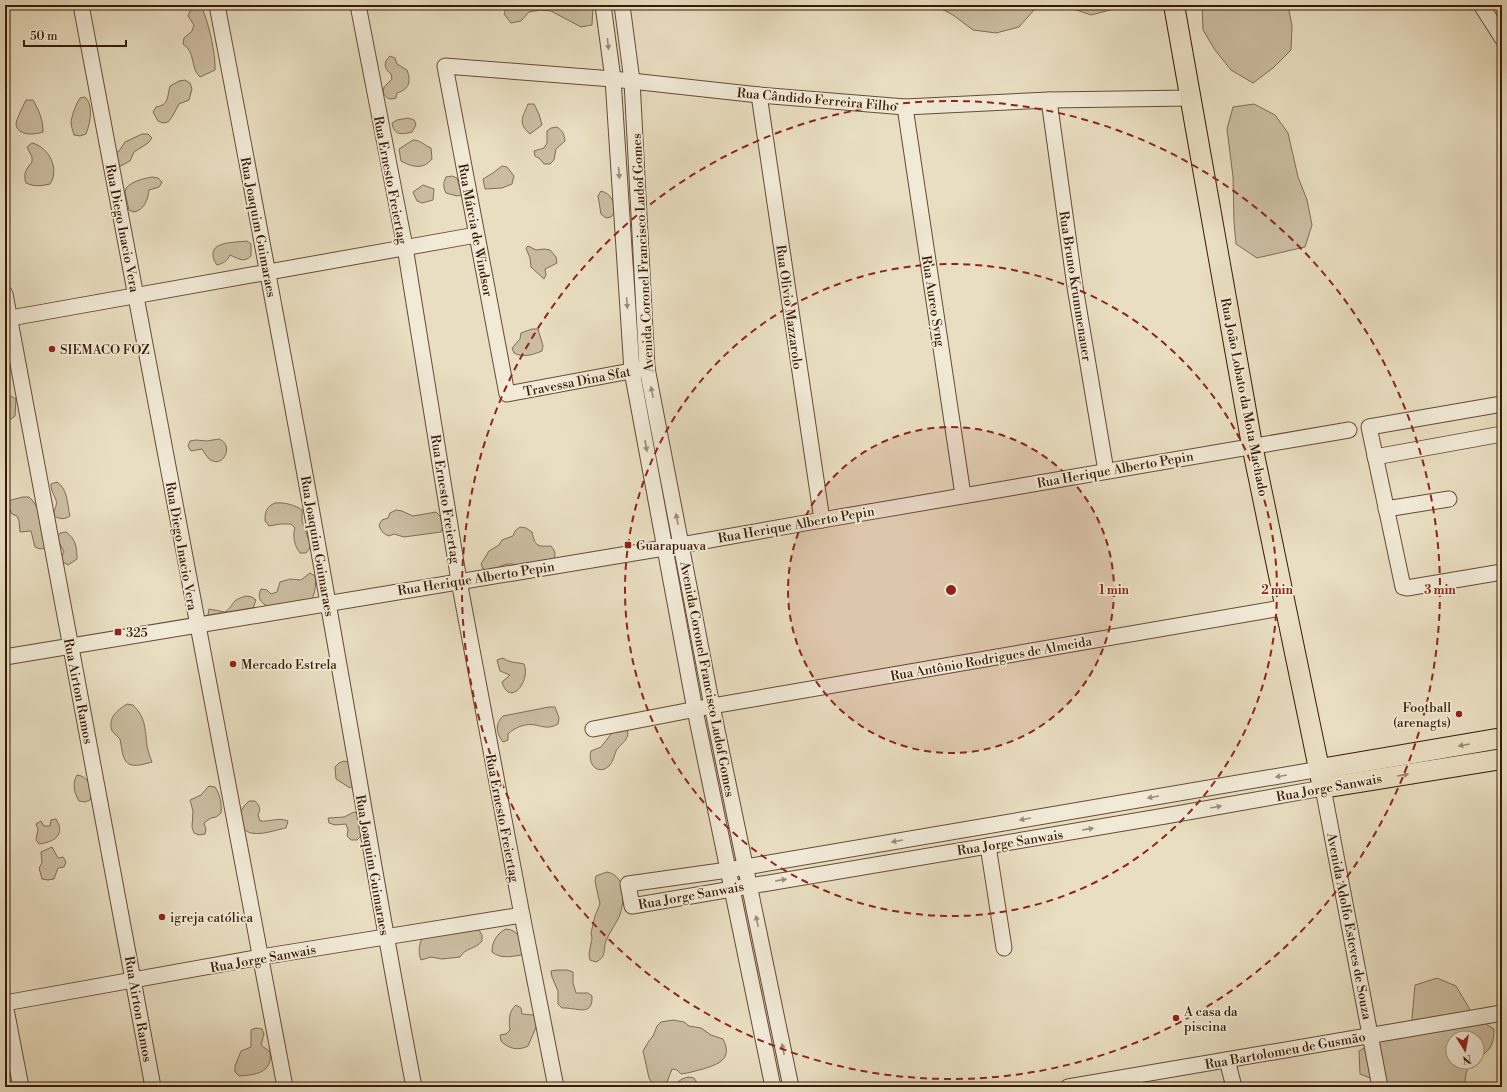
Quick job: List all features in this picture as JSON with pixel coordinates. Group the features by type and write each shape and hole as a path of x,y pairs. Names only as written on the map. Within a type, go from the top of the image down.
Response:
{"main road":[{"name":"Rua João Lobato da Mota Machado","path":"1174,5 1252,446 1287,607 1321,779"},
{"name":"Rua Jorge Sanwais","path":"1321,779 1502,738"},
{"name":"Rua Jorge Sanwais","path":"1321,779 1502,759"}],"street":[{"name":"Rua Diego Inacio Vera","path":"81,5 285,1087"},
{"name":"Rua Joaquim Guimaraes","path":"216,5 268,272 328,603 385,937 414,1087"},
{"name":"Rua Ernesto Freiertag","path":"358,5 405,247 459,581 556,1087"},
{"name":"Avenida Coronel Francisco Ludof Gomes","path":"603,5 613,79 632,371 695,710 773,1087"},
{"name":"Avenida Coronel Francisco Ludof Gomes","path":"622,5 632,81 648,368 712,706 791,1087"},
{"path":"1481,5 1502,38"},
{"name":"Rua Cândido Ferreira Filho","path":"445,66 613,79 905,107 1049,100 1191,98"},
{"name":"Rua Márcia de Windsor","path":"445,66 507,394"},
{"name":"Rua Olivio Mazzarolo","path":"759,94 822,520"},
{"name":"Rua Bruno Krummenauer","path":"1049,100 1075,287 1106,471"},
{"name":"Rua Aureo Syng","path":"905,107 963,495"},
{"path":"7,318 476,235"},
{"name":"Rua Airton Ramos","path":"5,294 7,318 71,646 153,1087"},
{"name":"Travessa Dina Sfat","path":"507,394 648,368"},
{"path":"1502,404 1369,427 1403,587 1407,588 1502,572"},
{"name":"Rua Herique Alberto Pepin","path":"5,657 682,545 963,495 1350,430"},
{"path":"1375,457 1502,434"},
{"path":"1386,509 1448,499"},
{"name":"Rua Antônio Rodrigues de Almeida","path":"593,729 712,706 1287,607"},
{"name":"Rua Jorge Sanwais","path":"1321,779 988,846 632,906 628,884 1321,779"},
{"name":"Avenida Adolfo Esteves de Souza","path":"1321,779 1380,1087"},
{"path":"988,846 1004,948"},
{"name":"Rua Jorge Sanwais","path":"5,1004 261,957 522,915"},
{"path":"5,1004 21,1087"},
{"name":"Rua Bartolomeu de Gusmão","path":"1068,1087 1089,1085 1502,1013"},
{"path":"1228,1060 1234,1087"}],"shaded area":[{"path":"200,5 203,11 209,27 215,64 215,70 200,77 195,69 190,51 183,44 184,38 192,31 194,25 188,16 190,11"},
{"path":"507,5 593,5 592,25 581,27 551,11 540,10 529,12 521,21 511,23 504,14"},
{"path":"934,5 1049,5 1034,10 1019,27 996,33 973,30 953,15"},
{"path":"1062,5 1129,5 1091,15"},
{"path":"1202,5 1288,5 1292,26 1291,50 1273,68 1253,83 1231,70 1215,50 1203,30"},
{"path":"390,56 395,58 397,64 407,70 409,78 407,87 397,93 396,98 392,99 387,98 383,93 384,87 392,79 391,74 385,65"},
{"path":"185,80 190,83 192,89 189,100 179,104 168,122 163,123 158,121 153,112 156,107 165,102 168,97 170,86 179,81"},
{"path":"85,97 90,105 90,120 86,134 80,136 74,135 71,124 72,116 80,98"},
{"path":"26,100 33,100 39,112 43,132 27,134 23,133 17,128 16,122"},
{"path":"528,104 534,104 542,125 530,134 522,123"},
{"path":"1254,104 1275,115 1288,133 1298,177 1307,200 1312,225 1305,247 1257,258 1236,244 1233,177 1227,129 1233,107"},
{"path":"408,118 414,120 416,125 412,132 401,134 394,130 392,123 397,120"},
{"path":"557,127 563,133 565,141 556,149 554,160 550,164 544,164 535,156 534,151 544,148 547,143 547,131 551,128"},
{"path":"142,134 148,134 152,138 148,143 134,152 130,161 115,169 114,154 119,151 125,142"},
{"path":"413,140 431,148 432,159 425,165 413,166 401,161 399,149"},
{"path":"32,143 43,149 51,159 54,172 50,184 38,186 26,183 26,172 32,162 32,157 27,147"},
{"path":"502,166 507,167 514,176 512,184 502,188 485,189 483,179"},
{"path":"452,176 457,178 462,195 457,196 446,193 444,189 445,179 446,177"},
{"path":"152,177 158,178 162,182 159,187 149,190 148,197 143,207 134,212 129,210 125,193 126,188 135,182"},
{"path":"423,185 434,189 433,200 422,203 417,201 413,192"},
{"path":"601,191 608,194 613,202 615,212 611,217 606,218 601,214 598,196"},
{"path":"247,241 251,244 251,256 241,260 230,255 225,262 217,265 213,255 215,248 232,242"},
{"path":"528,246 536,250 550,250 556,257 557,263 545,269 546,275 544,279 531,267 530,258 526,248"},
{"path":"532,329 538,329 543,346 542,351 535,354 517,355 514,353 512,348 520,339 521,333"},
{"path":"11,396 16,399 15,416 11,419 5,418 5,398"},
{"path":"219,439 224,442 227,450 224,458 217,462 210,459 202,449 191,451 188,446 190,441"},
{"path":"57,482 61,485 65,493 70,516 64,519 54,516 56,502 51,484"},
{"path":"29,497 39,511 46,548 40,549 35,547 31,531 20,532 17,516 12,514 7,504 11,500"},
{"path":"275,503 289,504 302,510 302,521 310,543 310,548 306,553 300,553 297,548 294,541 295,528 291,524 269,526 265,521 267,510"},
{"path":"396,510 413,516 436,512 440,516 443,527 441,532 404,537 394,534 389,536 382,532 379,525 382,520 388,518 390,513"},
{"path":"520,527 526,528 532,532 534,540 537,544 542,546 551,546 555,554 553,561 528,567 507,564 491,570 483,569 481,564 489,551 499,545 502,540 513,536 515,531"},
{"path":"66,532 74,541 77,555 77,559 68,565 63,562 61,557 64,552 57,538 60,533"},
{"path":"310,573 315,576 315,586 313,596 309,602 269,607 263,604 260,600 259,595 261,589 267,590 271,594 277,592 280,582 290,579 301,580"},
{"path":"246,596 252,597 256,600 252,611 211,619 208,615 209,609 225,612 237,599"},
{"path":"503,658 510,662 524,664 525,678 519,689 514,692 510,693 502,682 510,675 500,671 497,660"},
{"path":"127,704 133,705 143,719 147,748 152,762 136,765 127,763 123,754 120,739 112,731 111,722 114,715 119,709"},
{"path":"555,707 559,718 558,724 549,727 532,725 521,726 508,734 508,740 503,742 497,729 500,719 503,716"},
{"path":"626,728 628,733 626,739 616,751 609,766 601,770 594,767 590,756 591,751 601,747 615,729"},
{"path":"344,761 349,763 353,779 354,785 350,788 336,779 335,767"},
{"path":"77,775 87,780 91,792 90,800 85,802 79,801 77,798 74,785"},
{"path":"209,786 215,787 218,793 221,803 221,813 204,823 206,829 205,834 199,835 194,833 192,827 193,811 190,800 201,795"},
{"path":"249,801 255,801 259,806 260,811 258,815 260,821 285,820 288,821 286,828 257,834 246,831 241,826 238,815"},
{"path":"354,812 359,814 362,831 361,836 357,840 351,840 347,836 348,830 346,824 335,825 329,823 328,818 344,817"},
{"path":"56,819 60,829 57,837 49,842 39,844 36,840 38,829 36,824 41,821 44,826 50,826 51,820"},
{"path":"52,847 58,858 63,857 66,862 64,867 58,868 54,879 42,879 39,868 42,863 41,852"},
{"path":"607,872 614,874 618,878 623,890 623,897 619,917 610,933 602,957 596,962 590,960 589,954 592,938 591,933 595,916 600,904 595,881 596,876"},
{"path":"473,929 479,930 482,935 482,941 477,946 462,954 460,957 442,959 431,957 421,960 419,949 422,938"},
{"path":"506,929 511,930 520,937 526,954 504,957 492,952 496,938"},
{"path":"567,970 573,972 573,983 576,993 588,993 592,996 592,1003 590,1007 583,1010 578,1010 562,1008 558,1004 558,991 551,971"},
{"path":"1437,978 1456,986 1475,1018 1494,1029 1492,1044 1485,1053 1485,1030 1445,1030 1445,1070 1467,1070 1465,1087 1393,1087 1360,1074 1359,1051 1378,1040 1411,1030 1415,985"},
{"path":"516,1005 521,1008 522,1014 533,1015 537,1019 537,1025 528,1046 517,1049 504,1044 501,1041 500,1035 506,1034 510,1030 510,1014"},
{"path":"673,1020 684,1022 689,1026 701,1028 711,1035 723,1039 726,1046 726,1051 723,1060 703,1069 681,1074 677,1070 672,1069 667,1082 663,1086 652,1083 649,1078 643,1051 653,1036 657,1026 661,1022"},
{"path":"256,1028 262,1029 264,1034 261,1045 270,1052 269,1064 266,1069 257,1074 239,1076 235,1072 235,1066 241,1051 251,1047 251,1030"},
{"path":"688,1077 694,1078 700,1087 671,1087 682,1079"}],"place":[{"name":"SIEMACO FOZ","path":"52,349"},
{"name":"Guarapuava","path":"628,545"},
{"name":"325","path":"118,632"},
{"name":"Mercado Estrela","path":"233,664"},
{"name":"Football (arenagts)","path":"1459,714"},
{"name":"igreja católica","path":"162,917"},
{"name":"A casa da piscina","path":"1176,1018"}]}
